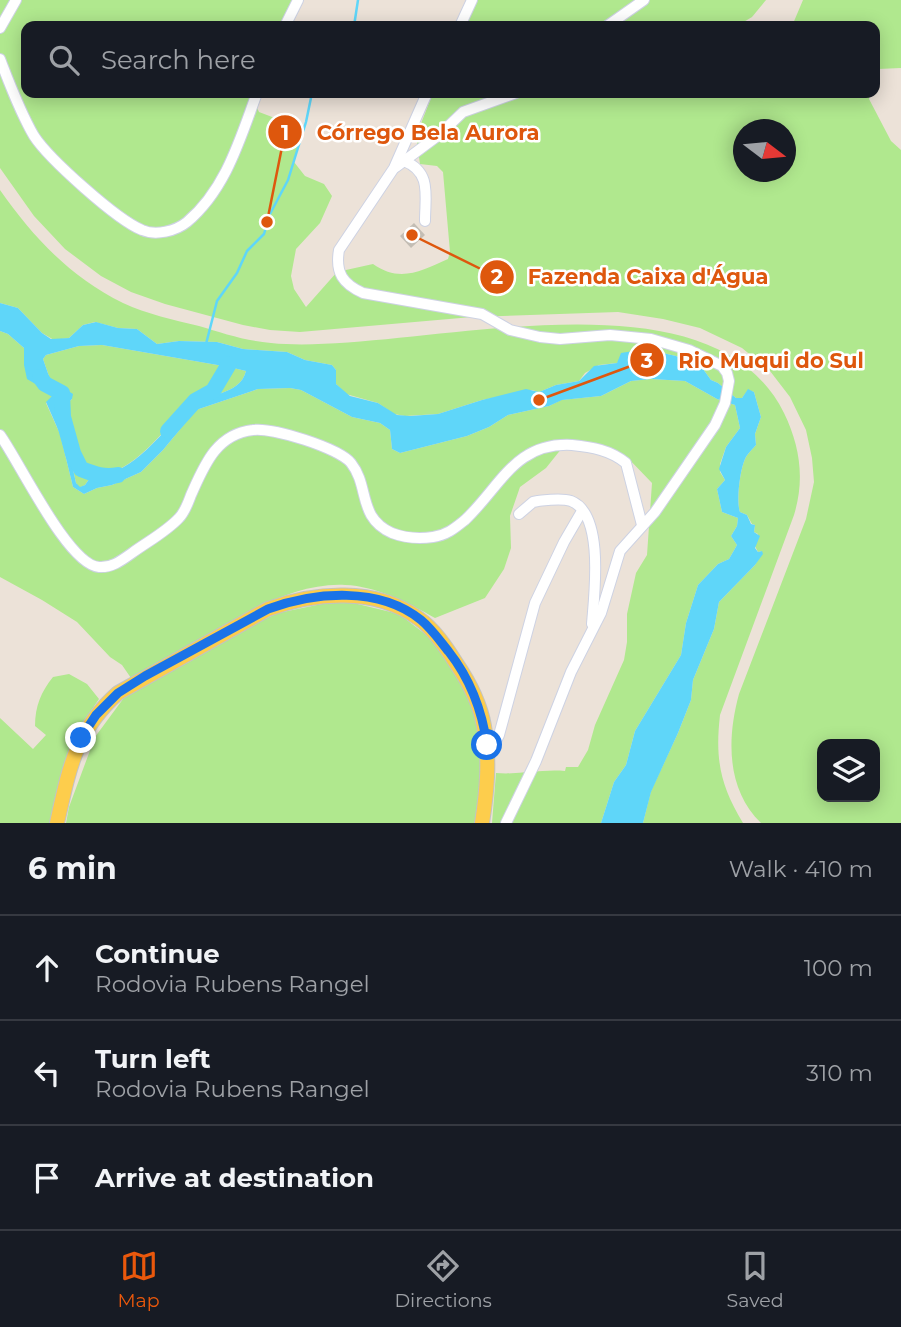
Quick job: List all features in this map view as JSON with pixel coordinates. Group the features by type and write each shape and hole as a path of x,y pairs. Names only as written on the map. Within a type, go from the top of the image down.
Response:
{"main road":[{"path":"57,823 76,748 89,724 110,700 145,676 268,609 311,597 358,596 405,610 430,628 468,681 480,708 487,759 487,789 482,823"}],"street":[{"path":"0,28 16,0"},
{"path":"288,21 298,0"},
{"path":"462,21 472,0"},
{"path":"614,21 644,0"},
{"path":"0,59 12,92 35,138 116,215 142,231 154,233 174,229 187,222 216,190 231,161 255,98"},
{"path":"425,98 394,168 339,250 338,266 341,279 346,284 363,293 482,314 519,333 560,339 610,335 651,339 689,350 722,366 727,373 725,403 715,425 655,512 620,551 601,613 571,672 536,761 506,823"},
{"path":"394,168 439,135 463,112 502,98"},
{"path":"404,161 418,168 423,176 425,221"},
{"path":"0,435 38,500 76,554 86,563 100,568 118,562 179,518 207,459 215,449 238,433 261,429 341,454 355,470 375,523 400,536 418,539 453,531 481,505 509,468 541,447 555,444 600,449 626,463 642,525"},
{"path":"519,514 538,501 569,501 582,511 591,526 595,553 592,631"},
{"path":"487,759 499,735 536,603 564,542 582,511"}],"green space":[{"path":"0,0 293,0 282,21 21,21 21,98 256,98 254,101 259,112 297,130 299,139 294,162 305,176 324,184 332,196 320,223 296,249 291,276 294,289 306,307 337,272 373,264 392,273 410,273 448,259 450,252 443,172 437,166 420,164 416,136 431,98 869,98 891,141 901,150 901,823 761,823 741,795 735,779 731,745 739,694 806,519 814,482 806,430 790,397 770,371 742,348 700,328 618,312 472,317 300,332 270,330 165,304 131,292 101,276 65,249 34,216 0,168"},
{"path":"476,0 766,0 745,21 467,21"},
{"path":"803,0 901,0 901,68 880,69 880,21 794,21"},
{"path":"0,190 39,240 69,268 104,293 151,314 243,339 271,343 329,344 550,325 624,326 690,339 745,366 784,413 794,438 800,476 794,515 720,715 718,745 721,771 729,796 743,823 643,823 651,791 691,700 693,680 714,629 719,602 755,565 762,551 758,552 755,546 758,534 754,532 755,525 747,515 740,512 738,501 743,464 756,445 755,434 761,417 754,392 748,390 742,398 736,398 711,380 703,369 676,356 645,349 632,350 617,363 599,365 585,373 579,381 556,385 539,392 532,390 482,400 438,414 405,416 394,414 378,403 346,394 336,384 336,370 332,365 305,360 287,352 243,349 217,342 179,341 157,344 137,329 118,328 95,322 83,325 69,338 54,340 42,333 18,308 0,303"},
{"path":"0,331 8,334 24,348 24,364 58,390 46,403 60,434 73,487 84,494 141,472 196,410 258,389 301,390 352,417 380,423 390,430 392,449 400,453 467,436 508,415 549,406 561,400 601,396 631,381 685,381 717,399 735,405 740,428 726,447 720,464 720,472 725,480 717,489 722,512 738,518 731,536 737,545 729,559 718,564 698,585 686,623 681,655 635,731 626,765 614,782 601,823 492,823 496,773 565,771 566,767 578,767 588,750 595,725 624,660 627,614 636,573 647,555 652,483 626,456 566,443 546,468 520,487 510,516 511,548 504,569 485,598 435,618 403,601 368,588 345,585 302,590 260,606 131,678 122,665 110,657 77,622 0,577"},
{"path":"102,345 246,371 237,385 188,408 133,461 107,474 92,475 85,485 79,488 60,409 72,399 50,379 43,359 46,355 79,346"},
{"path":"341,600 399,614 442,647 459,672 483,735 479,823 66,823 69,807 95,737 126,695 189,662 235,633 278,613"},
{"path":"69,674 87,684 99,699 79,728 68,758 53,823 0,823 0,718 33,749 46,735 35,726 42,694 53,677"}],"water":[{"path":"0,303 18,308 51,339 69,338 83,325 96,322 118,328 137,329 157,344 179,341 217,342 243,349 287,352 305,360 332,365 336,370 336,384 350,396 378,403 397,415 438,414 526,389 539,392 556,385 579,381 594,366 617,363 621,353 645,349 676,356 703,369 711,380 736,398 742,398 748,389 754,392 761,417 755,434 756,445 743,464 738,501 740,512 747,515 751,524 755,525 754,532 760,536 755,548 763,554 719,602 714,629 693,680 691,700 651,792 643,823 601,823 614,782 626,765 635,731 681,655 686,623 698,585 718,564 729,559 737,545 731,536 738,518 722,512 717,489 725,480 719,469 726,447 740,428 735,405 717,399 685,381 631,381 601,396 562,400 549,406 508,415 467,436 400,453 392,449 390,430 380,423 352,417 301,390 258,389 196,410 141,472 84,494 73,487 60,434 46,402 57,391 49,392 27,379 24,348 8,334 0,331","holes":["102,345 246,371 237,385 188,408 145,451 120,469 107,474 92,475 85,485 80,487 76,483 60,409 72,399 73,394 50,379 43,359 46,355 79,346"]}],"building":[{"path":"414,223 425,235 411,248 400,236"}],"waterway":[{"path":"355,21 358,0"},
{"path":"206,344 217,301 237,273 247,251 264,234 270,214 288,180 311,98"},
{"path":"168,431 195,401 213,391 229,364"},
{"path":"40,377 45,384 62,393 63,417 73,453 81,469 104,476 118,475"}],"place":[{"name":"Córrego Bela Aurora","path":"267,222"},
{"name":"Fazenda Caixa d'Água","path":"412,235"},
{"name":"Rio Muqui do Sul","path":"539,400"}],"route":[{"path":"81,738 89,724 118,693 237,624 288,602 336,595 358,596 384,602 405,610 430,628 468,681 480,708 487,745"}]}
